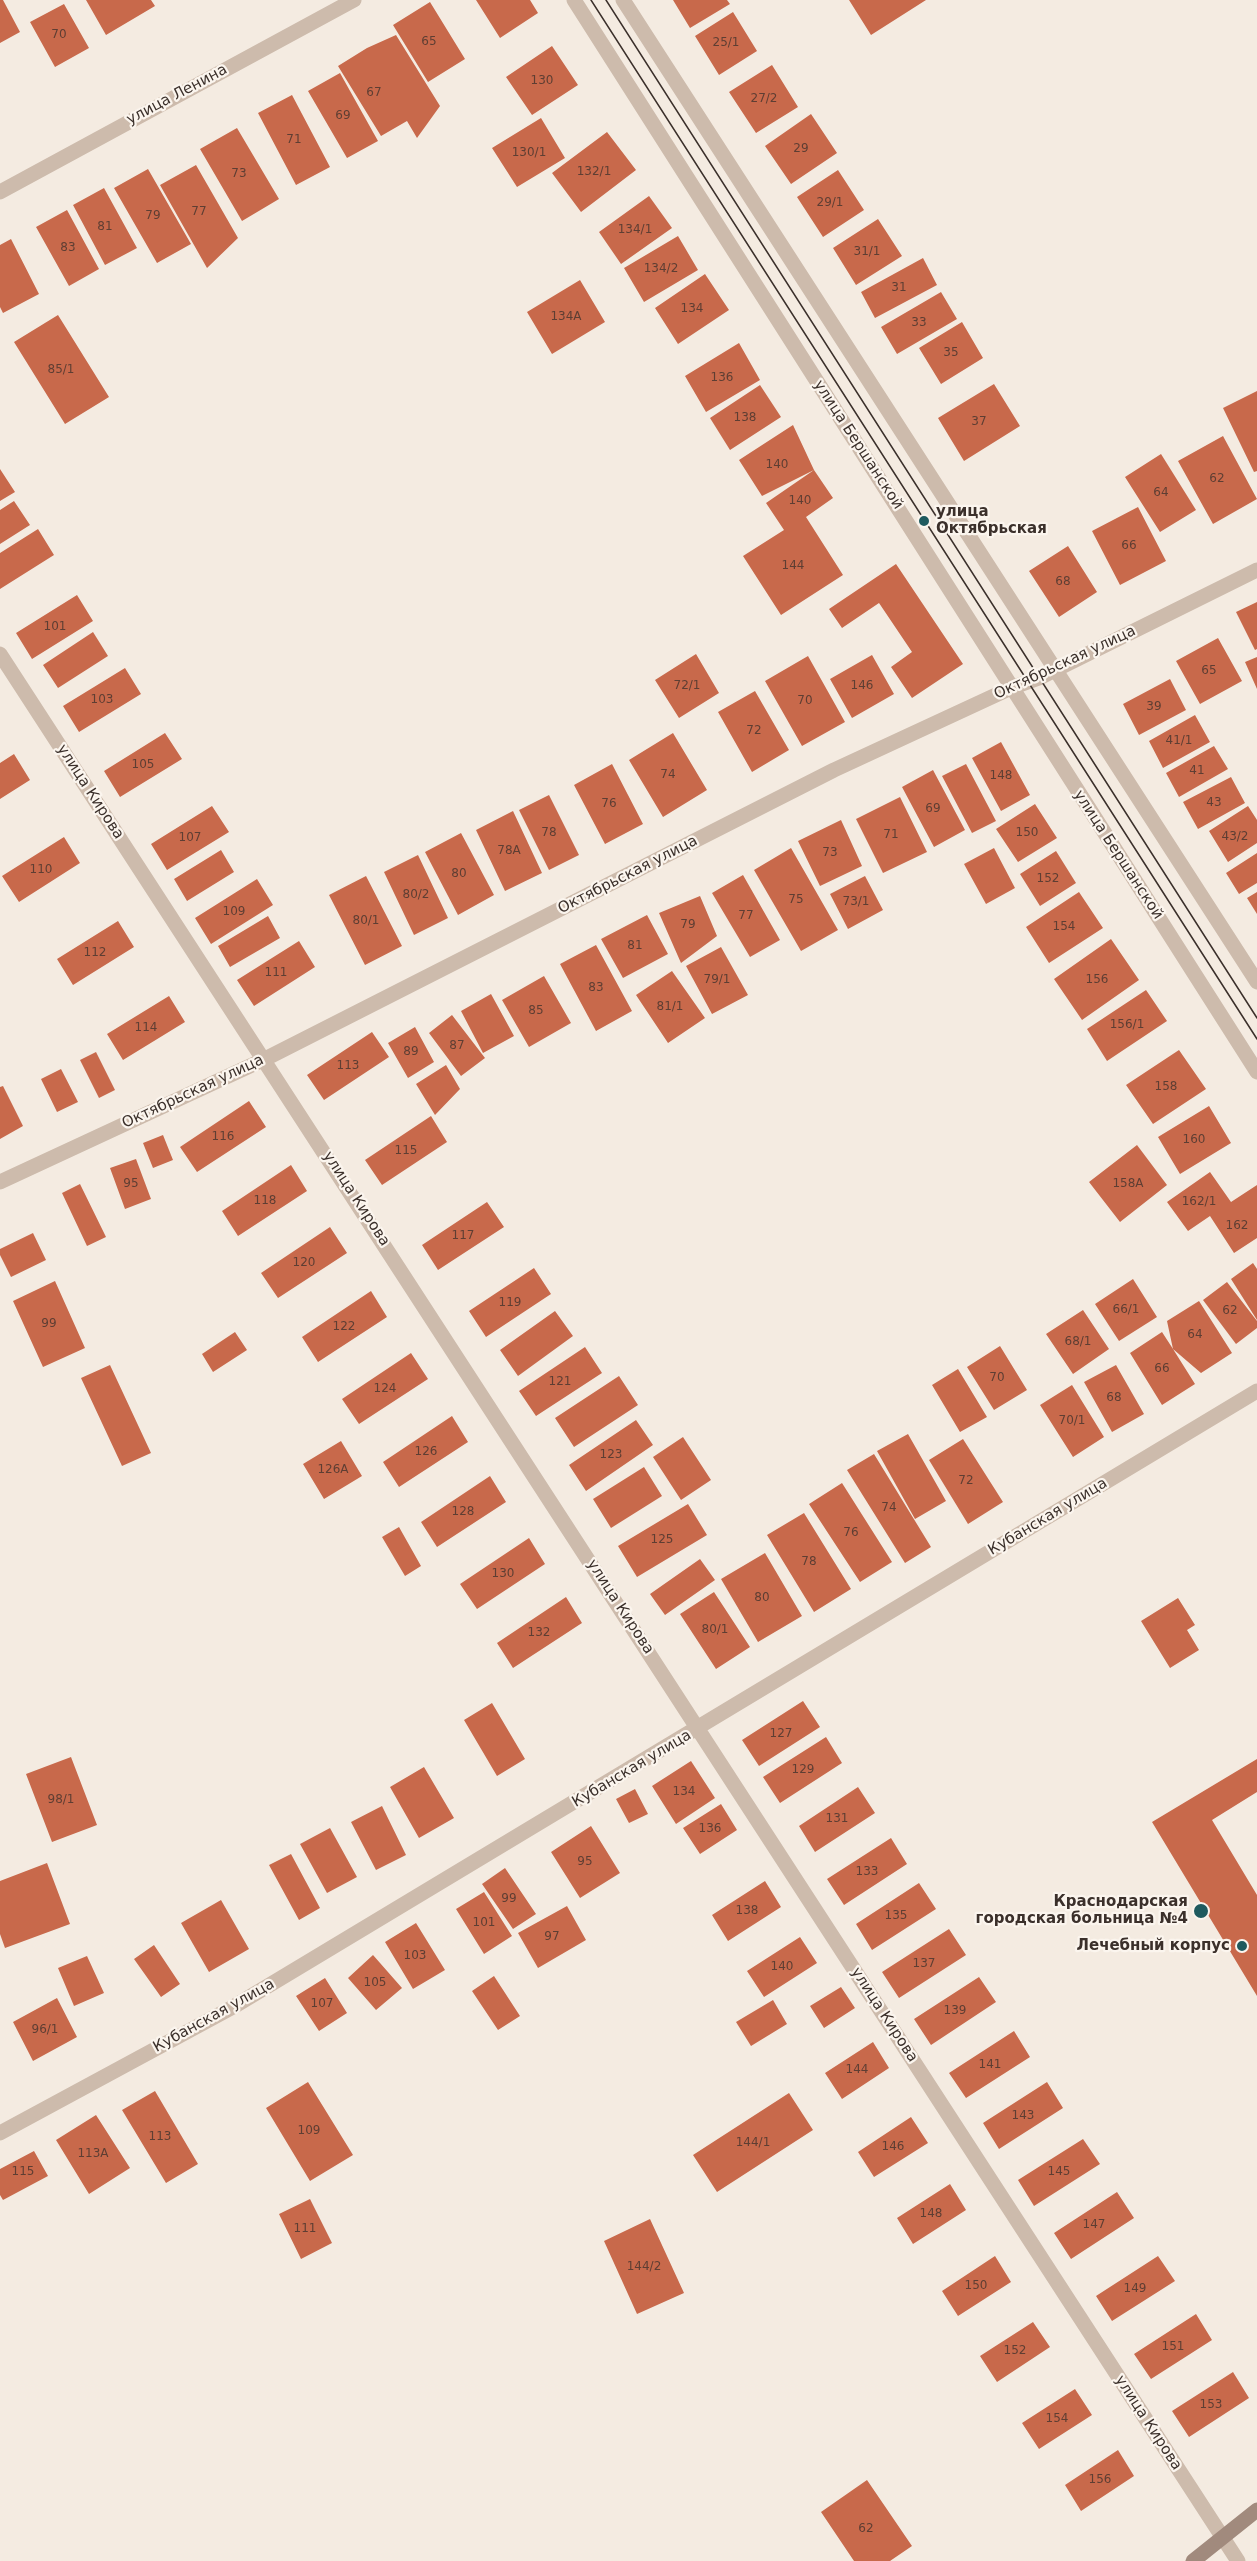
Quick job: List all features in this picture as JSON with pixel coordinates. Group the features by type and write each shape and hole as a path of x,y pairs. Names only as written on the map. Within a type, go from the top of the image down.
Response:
{"street":[{"name":"улица Ленина","path":"0,192 354,0"},
{"name":"улица Бершанской","path":"574,0 1257,1072"},
{"path":"623,0 1257,982"},
{"name":"Октябрьская улица","path":"0,1182 265,1059 834,770 1011,687 1039,678 1257,570"},
{"name":"улица Кирова","path":"0,654 1238,2561"},
{"name":"Кубанская улица","path":"0,2133 233,2007 1257,1391"},
{"path":"1193,2561 1257,2510"}],"building":[{"path":"0,0 3,0 20,32 0,43"},
{"path":"86,0 151,0 155,6 106,35"},
{"path":"476,0 530,0 538,13 500,38"},
{"path":"673,0 727,0 730,4 690,28"},
{"path":"849,0 926,0 871,35"},
{"path":"430,2 465,59 428,82 393,25"},
{"path":"64,4 89,48 55,67 30,22"},
{"path":"733,12 757,51 719,75 695,36"},
{"path":"396,35 440,106 417,138 407,121 381,136 338,66 367,48"},
{"path":"552,46 578,85 532,115 506,77"},
{"path":"772,65 798,107 756,133 729,92"},
{"path":"340,73 378,141 347,158 308,91"},
{"path":"292,95 330,167 296,185 258,113"},
{"path":"811,114 837,153 791,184 765,146"},
{"path":"541,118 565,158 517,187 492,148"},
{"path":"237,128 279,199 242,221 200,149"},
{"path":"607,132 636,170 581,212 552,173"},
{"path":"196,165 238,238 207,268 160,185"},
{"path":"148,169 191,244 157,263 114,188"},
{"path":"838,170 864,210 823,237 797,197"},
{"path":"104,188 137,248 105,265 73,205"},
{"path":"649,196 672,228 621,264 599,232"},
{"path":"67,210 99,269 69,286 36,227"},
{"path":"878,219 902,256 856,285 833,248"},
{"path":"678,236 698,270 644,302 624,268"},
{"path":"11,239 39,294 3,313 0,307 0,245"},
{"path":"923,258 937,285 875,318 861,292"},
{"path":"705,274 729,310 678,344 655,308"},
{"path":"580,280 605,322 552,354 527,312"},
{"path":"941,292 957,319 897,354 881,327"},
{"path":"58,315 109,397 65,424 14,342"},
{"path":"962,322 983,358 941,384 919,348"},
{"path":"739,343 760,380 706,412 685,376"},
{"path":"994,384 1020,426 964,461 938,418"},
{"path":"760,385 781,417 730,450 710,418"},
{"path":"1257,391 1257,471 1254,472 1223,408"},
{"path":"793,425 814,470 762,496 739,460"},
{"path":"1223,436 1257,499 1213,524 1178,461"},
{"path":"1161,454 1196,510 1160,532 1125,477"},
{"path":"0,469 15,492 0,501"},
{"path":"814,470 833,498 806,517 843,575 781,615 743,556 784,530 766,503"},
{"path":"14,501 30,525 0,544 0,510"},
{"path":"1138,507 1166,561 1120,585 1092,531"},
{"path":"38,529 54,555 0,589 0,553"},
{"path":"1068,546 1097,592 1059,617 1029,571"},
{"path":"896,564 963,664 912,698 891,667 912,652 879,603 842,628 829,609"},
{"path":"77,595 93,621 32,659 16,633"},
{"path":"1257,602 1257,649 1255,650 1236,612"},
{"path":"93,632 108,656 58,688 43,665"},
{"path":"1218,638 1242,681 1200,704 1176,661"},
{"path":"696,654 719,693 679,718 655,680"},
{"path":"872,655 894,694 852,718 830,679"},
{"path":"808,656 845,722 802,746 765,681"},
{"path":"1257,657 1257,689 1245,662"},
{"path":"125,668 141,694 79,732 63,706"},
{"path":"1170,679 1186,710 1139,735 1123,704"},
{"path":"755,691 789,750 752,772 718,712"},
{"path":"1195,715 1210,742 1163,768 1149,741"},
{"path":"165,733 182,759 120,797 104,771"},
{"path":"673,733 707,790 663,817 629,760"},
{"path":"1001,742 1030,795 1001,811 972,758"},
{"path":"1214,746 1228,769 1179,797 1166,773"},
{"path":"14,754 30,780 0,799 0,763"},
{"path":"612,764 643,824 605,844 574,785"},
{"path":"966,764 996,821 972,833 942,776"},
{"path":"933,770 965,830 934,847 902,787"},
{"path":"1231,777 1245,803 1198,829 1183,802"},
{"path":"549,795 579,855 549,870 519,810"},
{"path":"900,797 927,852 883,873 856,819"},
{"path":"1035,804 1057,838 1018,862 996,829"},
{"path":"212,806 229,832 167,870 151,844"},
{"path":"1248,806 1257,820 1257,843 1228,862 1209,831"},
{"path":"513,811 542,873 505,891 476,830"},
{"path":"841,820 862,866 820,886 798,841"},
{"path":"461,833 494,895 458,915 425,852"},
{"path":"64,837 80,863 19,902 2,876"},
{"path":"791,848 838,930 801,951 754,870"},
{"path":"994,848 1015,888 986,904 964,864"},
{"path":"221,850 234,872 187,901 174,879"},
{"path":"1056,851 1076,883 1040,906 1020,874"},
{"path":"1257,853 1257,883 1239,894 1226,873"},
{"path":"418,855 448,918 414,935 384,872"},
{"path":"743,875 780,940 750,957 712,893"},
{"path":"366,876 402,946 365,965 329,895"},
{"path":"865,876 883,910 848,929 830,894"},
{"path":"257,879 273,905 211,944 195,918"},
{"path":"1079,892 1103,928 1049,963 1026,927"},
{"path":"1257,892 1257,914 1247,898"},
{"path":"700,896 717,936 681,963 659,913"},
{"path":"647,915 668,954 623,978 601,939"},
{"path":"268,916 280,938 230,967 218,946"},
{"path":"118,921 134,947 73,985 57,959"},
{"path":"1111,939 1139,980 1082,1020 1054,979"},
{"path":"299,941 315,967 254,1006 237,980"},
{"path":"596,945 632,1011 596,1031 560,964"},
{"path":"721,947 748,995 712,1014 686,966"},
{"path":"672,971 705,1018 668,1043 636,995"},
{"path":"544,976 571,1023 529,1047 502,1000"},
{"path":"1146,990 1167,1021 1107,1061 1087,1029"},
{"path":"491,994 514,1036 483,1053 461,1011"},
{"path":"169,996 185,1022 123,1060 107,1034"},
{"path":"452,1015 485,1058 461,1076 429,1033"},
{"path":"415,1027 434,1062 408,1078 388,1043"},
{"path":"372,1032 389,1057 324,1100 307,1075"},
{"path":"1179,1050 1206,1089 1153,1124 1126,1085"},
{"path":"96,1052 115,1090 99,1098 80,1060"},
{"path":"446,1065 460,1089 435,1115 416,1084"},
{"path":"61,1069 78,1102 57,1112 41,1079"},
{"path":"3,1086 23,1126 0,1139 0,1087"},
{"path":"249,1101 266,1127 197,1172 180,1147"},
{"path":"1209,1106 1231,1143 1180,1174 1158,1137"},
{"path":"431,1116 447,1142 382,1185 365,1160"},
{"path":"163,1135 173,1160 153,1168 143,1143"},
{"path":"1137,1145 1167,1185 1120,1222 1089,1182"},
{"path":"136,1159 151,1199 125,1209 110,1168"},
{"path":"291,1165 307,1191 238,1236 222,1211"},
{"path":"1210,1172 1231,1202 1257,1185 1257,1238 1234,1253 1210,1216 1188,1231 1167,1202"},
{"path":"80,1184 106,1237 87,1246 62,1193"},
{"path":"487,1202 504,1227 438,1270 422,1245"},
{"path":"330,1227 347,1253 278,1298 261,1273"},
{"path":"33,1233 46,1260 11,1277 0,1255 0,1249"},
{"path":"1253,1263 1257,1269 1257,1320 1231,1279"},
{"path":"534,1268 551,1294 486,1337 469,1311"},
{"path":"1133,1279 1157,1317 1119,1341 1095,1304"},
{"path":"55,1281 85,1348 43,1367 13,1301"},
{"path":"1227,1282 1257,1321 1257,1328 1236,1344 1203,1300"},
{"path":"371,1291 387,1317 318,1362 302,1337"},
{"path":"1199,1301 1232,1353 1201,1373 1173,1349 1167,1321"},
{"path":"1083,1310 1109,1349 1073,1374 1046,1334"},
{"path":"555,1311 573,1336 518,1376 500,1350"},
{"path":"235,1332 247,1350 213,1372 202,1354"},
{"path":"1162,1332 1195,1384 1162,1405 1130,1353"},
{"path":"1000,1346 1027,1390 994,1410 967,1367"},
{"path":"585,1347 602,1373 536,1416 519,1391"},
{"path":"411,1353 428,1379 359,1424 342,1399"},
{"path":"110,1365 151,1453 122,1466 81,1378"},
{"path":"1116,1365 1144,1414 1112,1432 1084,1382"},
{"path":"958,1369 987,1417 960,1432 932,1385"},
{"path":"619,1376 638,1405 574,1447 555,1418"},
{"path":"1072,1385 1104,1437 1073,1457 1040,1405"},
{"path":"452,1416 468,1442 399,1487 383,1462"},
{"path":"636,1420 653,1445 586,1491 569,1465"},
{"path":"908,1434 946,1501 915,1519 877,1451"},
{"path":"683,1437 711,1480 681,1500 653,1457"},
{"path":"963,1439 1003,1502 968,1524 929,1460"},
{"path":"341,1441 362,1476 324,1499 303,1464"},
{"path":"874,1454 931,1547 905,1563 847,1470"},
{"path":"644,1467 662,1496 611,1528 593,1499"},
{"path":"490,1476 506,1502 437,1547 421,1522"},
{"path":"842,1483 892,1562 860,1582 809,1504"},
{"path":"688,1504 707,1535 637,1577 618,1546"},
{"path":"804,1513 851,1589 814,1612 767,1535"},
{"path":"399,1527 421,1566 405,1576 382,1537"},
{"path":"529,1538 545,1564 477,1609 460,1584"},
{"path":"765,1553 802,1616 758,1642 721,1579"},
{"path":"700,1559 715,1580 665,1615 650,1594"},
{"path":"714,1592 750,1647 716,1669 680,1614"},
{"path":"566,1597 582,1623 513,1668 497,1643"},
{"path":"1178,1598 1195,1625 1187,1630 1199,1650 1170,1668 1141,1621"},
{"path":"803,1701 820,1727 759,1766 742,1740"},
{"path":"492,1703 525,1759 497,1776 464,1720"},
{"path":"826,1737 842,1763 780,1803 763,1777"},
{"path":"71,1757 97,1825 52,1842 26,1774"},
{"name":"Лечебный корпус","path":"1257,1759 1257,1792 1212,1820 1257,1895 1257,1996 1152,1822"},
{"path":"691,1761 715,1798 676,1824 652,1786"},
{"path":"424,1767 454,1818 419,1838 390,1787"},
{"path":"858,1787 875,1813 815,1852 799,1826"},
{"path":"635,1789 648,1814 629,1823 616,1799"},
{"path":"721,1804 737,1830 700,1854 683,1828"},
{"path":"382,1806 406,1855 376,1870 351,1822"},
{"path":"591,1826 620,1873 580,1898 551,1852"},
{"path":"330,1828 357,1877 327,1893 300,1844"},
{"path":"891,1838 907,1864 844,1905 827,1879"},
{"path":"291,1854 320,1908 299,1920 269,1865"},
{"path":"47,1863 70,1924 5,1948 0,1934 0,1881"},
{"path":"505,1868 536,1914 513,1929 482,1884"},
{"path":"765,1881 781,1907 728,1941 712,1915"},
{"path":"919,1883 936,1909 872,1950 856,1924"},
{"path":"484,1892 512,1936 484,1954 456,1909"},
{"path":"221,1900 249,1949 209,1972 181,1923"},
{"path":"567,1906 586,1940 538,1968 518,1933"},
{"path":"416,1923 445,1970 413,1989 385,1942"},
{"path":"949,1929 966,1955 899,1998 882,1972"},
{"path":"800,1937 817,1963 764,1997 747,1971"},
{"path":"154,1945 180,1984 161,1997 134,1959"},
{"path":"373,1955 402,1988 376,2010 348,1978"},
{"path":"87,1956 104,1993 74,2006 58,1968"},
{"path":"494,1976 520,2016 498,2030 472,1991"},
{"path":"979,1977 996,2002 931,2045 914,2019"},
{"path":"325,1978 347,2013 319,2031 296,1996"},
{"path":"841,1987 855,2008 824,2028 810,2006"},
{"path":"57,1998 77,2037 33,2061 13,2022"},
{"path":"773,2000 787,2024 751,2046 736,2022"},
{"path":"1014,2031 1030,2057 966,2098 949,2073"},
{"path":"873,2042 889,2068 842,2099 825,2073"},
{"path":"308,2082 353,2155 310,2181 266,2108"},
{"path":"1047,2082 1063,2108 999,2149 983,2123"},
{"path":"155,2091 198,2164 166,2183 122,2110"},
{"path":"789,2093 813,2130 717,2192 693,2155"},
{"path":"96,2115 130,2168 89,2194 56,2140"},
{"path":"911,2117 928,2143 874,2177 858,2152"},
{"path":"1083,2139 1100,2164 1034,2206 1018,2180"},
{"path":"34,2151 48,2176 3,2200 0,2195 0,2169"},
{"path":"950,2184 966,2210 913,2244 897,2218"},
{"path":"1117,2192 1134,2218 1071,2259 1054,2233"},
{"path":"310,2199 332,2243 301,2259 279,2214"},
{"path":"650,2219 684,2293 637,2314 604,2241"},
{"path":"995,2256 1011,2282 958,2316 942,2291"},
{"path":"1158,2256 1175,2281 1112,2321 1096,2296"},
{"path":"1196,2314 1212,2340 1151,2379 1134,2354"},
{"path":"1033,2322 1050,2347 997,2382 980,2356"},
{"path":"1233,2372 1249,2398 1189,2437 1172,2411"},
{"path":"1075,2389 1092,2415 1039,2449 1022,2423"},
{"path":"1118,2450 1134,2476 1081,2511 1065,2485"},
{"path":"867,2480 912,2546 890,2561 854,2561 821,2512"}],"tram line":[{"path":"591,0 1257,1039"},
{"path":"606,0 1257,1018"}],"place":[{"name":"улица Октябрьская","path":"924,521"},
{"name":"Краснодарская городская больница №4","path":"1201,1911"},
{"name":"Лечебный корпус","path":"1242,1946"}]}
